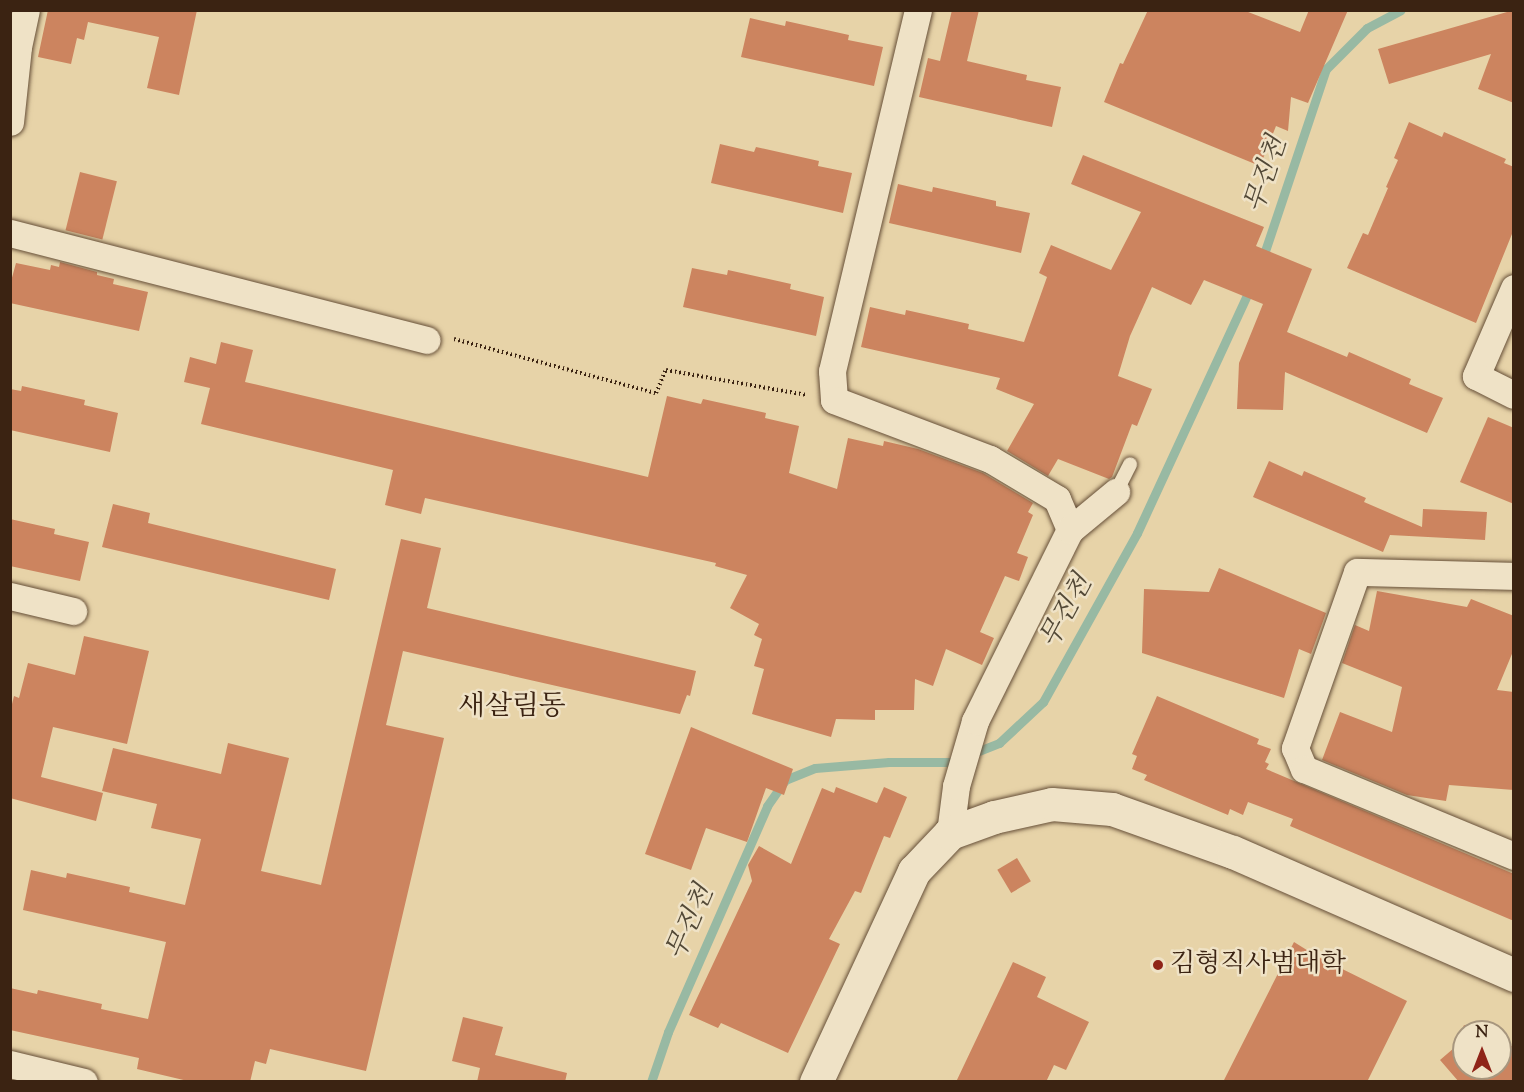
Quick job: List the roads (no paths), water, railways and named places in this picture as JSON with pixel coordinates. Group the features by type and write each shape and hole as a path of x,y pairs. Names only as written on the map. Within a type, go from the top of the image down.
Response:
{"street":[{"path":"10,122 18,47 26,10"},
{"path":"918,10 832,371 834,400 990,459 1057,499 1070,530"},
{"path":"10,233 426,340"},
{"path":"1514,288 1476,376 1514,395"},
{"path":"950,832 956,786 975,721 1070,530 1116,492"},
{"path":"1514,576 1357,572 1295,748 1304,769 1514,856"},
{"path":"10,597 73,611"},
{"path":"816,1082 914,871 950,832 994,817 1052,804 1112,808 1233,852 1514,975"},
{"path":"10,1064 84,1082"}],"lane":[{"path":"1116,492 1130,464"}],"waterway":[{"name":"무진천","path":"1262,260 1326,69 1367,28 1401,10"},
{"name":"무진천","path":"651,1082 668,1032 767,806 785,780 815,768 889,762 951,762 999,743 1043,702 1137,533 1251,286"}],"place":[{"name":"김형직사범대학","path":"1158,965"}],"district":[{"name":"새살림동","path":"512,707"}]}
